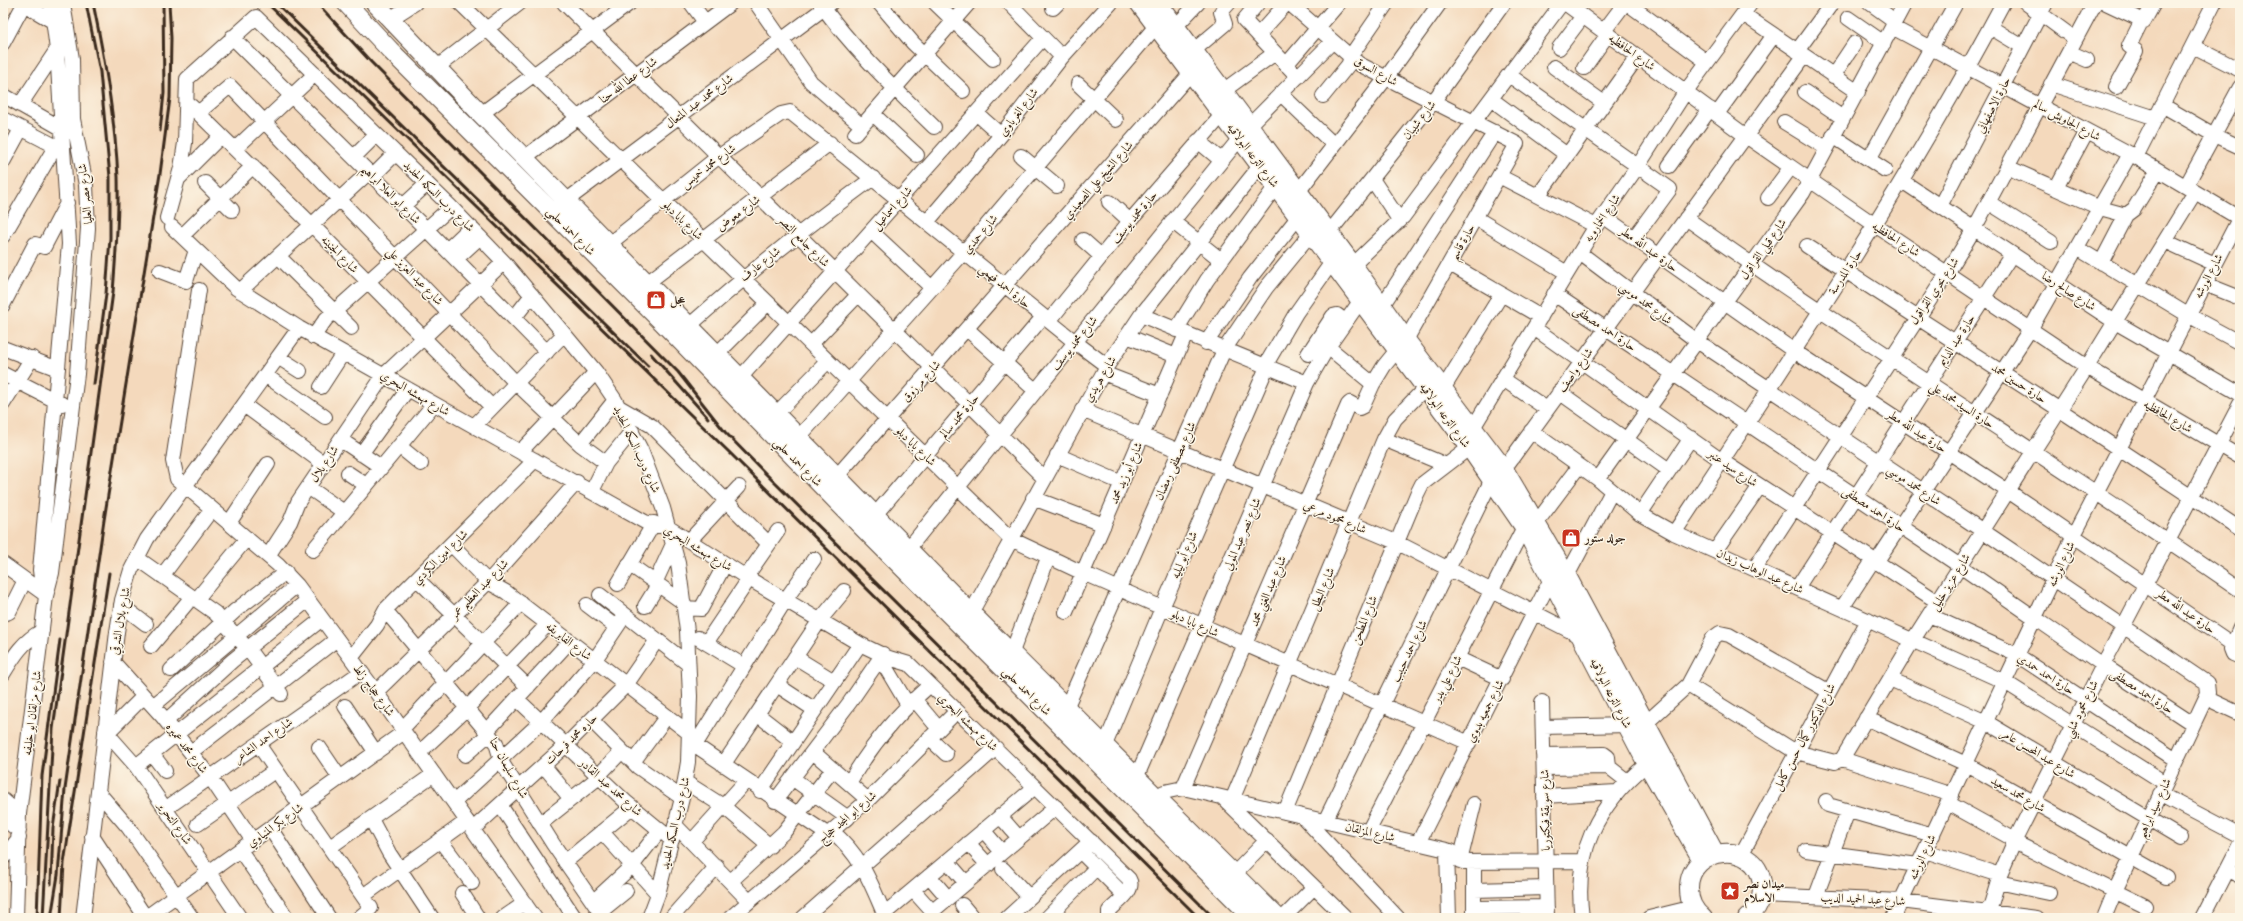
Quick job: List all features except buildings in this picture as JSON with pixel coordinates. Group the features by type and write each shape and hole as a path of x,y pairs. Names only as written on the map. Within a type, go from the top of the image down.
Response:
{"main road":[{"name":"شارع احمد حلمي","path":"346,3 390,50 488,146 863,528 1253,918"},
{"name":"شارع احمد حلمي","path":"375,3 436,68 908,549 1158,796 1278,918"},
{"name":"شارع الترعه البولاقيه","path":"1139,3 1222,115 1244,132 1298,192 1320,234 1332,262 1361,300 1402,345 1469,439 1498,474 1531,524 1559,578 1646,723 1708,856"},
{"name":"شارع الترعه البولاقيه","path":"1158,3 1223,91 1260,166 1299,216 1353,265 1382,306 1402,345"},
{"path":"488,146 500,133"},
{"name":"شارع الترعه البولاقيه","path":"1559,578 1582,637 1647,764 1708,856"},
{"path":"1698,913 1688,886 1692,871 1708,856 1728,852 1741,855 1750,860 1759,872 1762,887 1761,895 1751,917"}],"street":[{"name":"شارع مصر العليا","path":"51,3 57,50 62,128 59,149 68,201 69,244 55,400"},
{"name":"شارع مصر العليا","path":"64,3 69,32 73,81 73,119 86,185 88,228 84,297 73,410"},
{"path":"390,19 415,3"},
{"name":"شارع بابا دبلو","path":"460,3 1011,539 1048,558 1469,744"},
{"path":"436,68 520,3"},
{"name":"شارع جامع النصر","path":"564,3 1044,478"},
{"path":"481,114 630,3"},
{"path":"691,3 705,22"},
{"name":"شارع عطا الله حنا","path":"524,158 731,3"},
{"path":"756,3 811,82 859,130 969,3"},
{"path":"879,3 925,54 963,91"},
{"path":"936,3 993,59"},
{"path":"1009,3 1062,56"},
{"name":"شارع الغرباوي","path":"927,222 1001,135 1062,56 1111,3"},
{"path":"1175,27 1198,3"},
{"path":"1193,51 1225,24 1221,13 1230,3"},
{"path":"1258,3 1244,19 1298,77"},
{"path":"1258,34 1288,3"},
{"name":"شارع السوق","path":"1288,3 1350,57 1386,78 1517,144"},
{"path":"1286,65 1318,30 1339,3"},
{"path":"1323,96 1350,64 1350,57 1388,3"},
{"path":"1298,192 1386,78 1440,3"},
{"name":"شارع شيبان","path":"1320,234 1372,179 1433,102 1504,3"},
{"path":"1353,265 1400,221 1436,163 1474,122 1563,3"},
{"name":"شارع الحافظيه","path":"1563,3 1714,111 1746,136 1875,225 1948,272 2087,367 2143,402 2240,457"},
{"path":"1584,68 1626,3 1708,62"},
{"name":"شارع واصف","path":"1498,474 1746,136 1832,3"},
{"name":"شارع الجاويش سالم","path":"1870,3 1894,24 1931,48 2133,156 2240,217"},
{"name":"شارع قبلي القراقول","path":"1598,479 1803,193 1905,3"},
{"path":"1869,159 1956,3"},
{"name":"حارة المدرسة","path":"1674,533 1875,225 1968,68 2003,3"},
{"path":"2026,3 2043,8 2075,39"},
{"name":"شارع بحري القراقول","path":"1755,568 1890,358 1948,272 1974,229 2095,3"},
{"path":"2106,3 2142,20"},
{"path":"2116,87 2136,51 2129,45 2142,20 2146,20 2154,3"},
{"path":"1842,608 1900,527 2031,328 2100,208 2159,111 2214,3"},
{"path":"3,43 23,4 54,22"},
{"path":"825,5 854,47 894,89 934,126"},
{"name":"شارع محمد عبد المتعال","path":"567,200 825,5"},
{"path":"1746,7 1774,34 1858,92"},
{"name":"شارع الخمارويه","path":"1469,439 1502,379 1599,221 1638,166 1686,91 1746,7"},
{"name":"حارة الاصفهاني","path":"1940,206 2043,8"},
{"path":"1559,48 1583,16"},
{"name":"شارع درب السكه الحديد","path":"232,37 253,18 257,18 451,207 504,262 596,372 617,404 632,431 649,469 670,528 684,605 687,631 691,739 685,782 676,826 652,916"},
{"path":"1848,18 1884,43"},
{"name":"شارع حمدي","path":"799,438 964,252 1156,26"},
{"path":"1990,27 2023,47"},
{"path":"20,105 69,32"},
{"path":"1669,166 1774,34"},
{"path":"173,227 185,143 187,102 186,84 190,75 232,37"},
{"name":"شارع ابو العلا ابراهيم","path":"232,37 354,157 547,352"},
{"name":"شارع اسماعيل","path":"740,378 1043,38"},
{"name":"شارع محمد يوسف","path":"908,549 1244,132 1332,42"},
{"path":"1834,76 1855,43"},
{"path":"2193,46 2240,70"},
{"path":"2069,52 2087,60"},
{"path":"1223,91 1275,53"},
{"path":"1538,196 1638,56"},
{"path":"1554,67 1604,103"},
{"name":"شارع الشيخ علي الصعيدي","path":"1005,286 1191,73"},
{"path":"235,149 315,74"},
{"path":"1509,74 1670,190 1634,238"},
{"path":"1078,84 1116,120"},
{"path":"2051,84 2159,111 2240,147"},
{"name":"شارع عبد العزيز علي","path":"198,112 228,86 230,86 516,383 580,444 606,462"},
{"name":"شارع عزيز خليل","path":"1842,759 1929,615 2060,410 2165,240 2214,135 2240,87"},
{"path":"1805,92 1843,118"},
{"path":"1281,94 1334,145"},
{"path":"3,95 76,135"},
{"path":"1491,99 1567,155"},
{"name":"شارع الجنينه","path":"187,102 253,166 367,283 492,407"},
{"name":"شارع محمد خميس","path":"609,244 718,157 781,114 786,112 793,113"},
{"name":"حارة احمد فهمي","path":"793,113 1075,342 1105,370 1160,395"},
{"path":"976,113 1001,135"},
{"path":"873,114 917,155"},
{"name":"حارة محمد يوسف","path":"1046,319 1222,115"},
{"path":"3,119 59,149 80,153"},
{"path":"1784,122 1826,148"},
{"path":"3,162 21,129"},
{"path":"2056,188 2086,131"},
{"path":"1382,306 1495,132"},
{"path":"179,178 222,136"},
{"path":"1833,136 1886,170"},
{"path":"354,157 370,141"},
{"path":"1198,141 1221,160"},
{"name":"شارع معوض","path":"647,283 830,143"},
{"name":"حارة قاسم","path":"1359,408 1363,406 1372,384 1402,345 1450,264 1517,144"},
{"path":"5,227 59,149"},
{"path":"240,291 339,200 396,154"},
{"path":"1021,156 1057,186"},
{"path":"173,227 220,198 253,166"},
{"name":"شارع هريدي","path":"971,612 1082,410 1127,336 1141,315 1260,166"},
{"path":"2007,167 2100,208 2126,215"},
{"path":"1768,198 1791,168"},
{"path":"2100,262 2126,215 2134,209 2158,170"},
{"name":"حارة عبد الله مطر","path":"1499,176 1538,196 1599,221 1634,238 1794,351 2074,535 2232,644"},
{"name":"شارع عارف","path":"689,326 743,278 797,234 873,178"},
{"path":"1372,179 1400,221"},
{"name":"شارع صالح رضا","path":"1902,181 2115,322 2168,354 2240,394"},
{"path":"205,183 232,210"},
{"path":"403,206 427,184"},
{"name":"شارع أبو زيد محمد","path":"1066,612 1160,395 1176,356 1181,332 1221,260 1276,186"},
{"path":"3,305 35,244 44,247 68,201"},
{"path":"1109,202 1130,221"},
{"path":"1988,202 2051,242"},
{"path":"314,337 322,323 451,207"},
{"path":"1206,343 1250,278 1299,216"},
{"name":"شارع الورشه","path":"1893,918 2074,535 2240,217"},
{"path":"1476,218 1567,272"},
{"name":"حارة السيد محمد علي","path":"1686,218 1752,265 1890,358 2169,540 2240,590"},
{"path":"1172,221 1221,260"},
{"name":"شارع مهمشه البحري","path":"173,227 240,291 314,337 520,452 577,482 645,522 670,528 748,578 881,656 909,664 1128,879 1131,887 1124,895"},
{"path":"871,231 932,288"},
{"path":"452,255 476,232"},
{"name":"شارع مصطفى رمضان","path":"1067,706 1224,350 1266,288 1320,234"},
{"path":"1083,240 1101,256"},
{"path":"2165,240 2215,264"},
{"name":"حارة حسين محمد","path":"1807,246 2060,410 2240,530"},
{"path":"2077,248 2188,315 2240,343"},
{"path":"160,271 186,281 196,250"},
{"name":"شارع محمد موسي","path":"1580,253 1697,341 1924,491 2203,679 2209,688 2206,698"},
{"name":"حارة عبد الدايم","path":"1797,588 2012,254"},
{"path":"278,256 351,328"},
{"name":"شارع بلال","path":"268,556 308,487 384,375 504,262"},
{"name":"شارع أبو ليليه","path":"1105,744 1221,469 1266,367 1296,313 1332,262"},
{"name":"شارع سيد عنبر","path":"1450,264 1501,294 1537,322 1581,362 1722,461 1876,560 1938,602"},
{"path":"2204,284 2240,298"},
{"name":"شارع مرزوق","path":"837,476 1005,286"},
{"path":"185,487 177,478 173,461 199,290"},
{"name":"شارع البطل","path":"1227,799 1290,664 1384,440 1395,418 1434,389 1501,294"},
{"name":"حارة احمد مصطفى","path":"1554,294 1817,472 1960,566 2103,665 2193,724"},
{"path":"514,318 532,295"},
{"path":"811,344 858,295"},
{"name":"شارع نصر عبد المولي","path":"1137,776 1307,384 1328,347 1361,300"},
{"path":"717,354 768,303"},
{"path":"1141,315 1307,384"},
{"path":"1308,354 1333,316 1337,315 1345,321"},
{"name":"حارة محمد سالم","path":"875,515 969,404 1046,319"},
{"name":"شارع بلال الشرقي","path":"83,918 113,662 121,605 131,570 159,521 299,328"},
{"path":"967,329 1036,391"},
{"path":"474,426 564,334"},
{"path":"1127,336 1176,356"},
{"path":"1328,347 1372,384"},
{"path":"3,348 58,369"},
{"path":"321,387 343,353"},
{"path":"278,357 300,372"},
{"path":"3,404 32,358"},
{"path":"776,414 828,361"},
{"path":"520,452 596,372"},
{"path":"3,374 73,410"},
{"path":"265,375 325,417"},
{"path":"1502,379 1547,409"},
{"path":"361,454 408,389"},
{"path":"1559,392 1669,470"},
{"name":"شارع مزلقان ابو خليفه","path":"46,596 40,579 40,570 55,400"},
{"name":"شارع عبد الغني محمد","path":"1183,788 1348,405 1350,403 1359,408"},
{"path":"313,550 434,404"},
{"path":"580,444 617,404 652,426 769,544"},
{"name":"شارع محمود شلبي","path":"1988,915 1999,878 2015,841 2123,626 2240,404"},
{"path":"244,405 324,464"},
{"name":"شارع مزلقان ابو خليفه","path":"16,918 19,814 46,596 52,573 73,410"},
{"name":"شارع محمود مرعي","path":"1082,410 1262,487 1396,542 1582,637"},
{"path":"592,491 606,462 632,431"},
{"name":"شارع عبد الوهاب زيدان","path":"1531,431 1598,479 1640,514 1674,533 1755,568 2005,682 2073,726 2162,788 2240,836"},
{"path":"1640,514 1690,438"},
{"name":"شارع المطحن","path":"1285,812 1419,489 1446,465 1469,439"},
{"path":"341,440 381,467"},
{"path":"1384,440 1446,465"},
{"path":"399,446 422,464"},
{"path":"1057,455 1122,482"},
{"name":"شارع امين الكردي","path":"351,658 377,625 385,610 452,545 535,460"},
{"path":"229,523 268,464"},
{"name":"شارع علي بدر","path":"1368,832 1492,591 1531,524 1579,466"},
{"path":"348,473 366,485"},
{"name":"شارع احمد حبيب","path":"1325,822 1448,569 1498,474"},
{"name":"شارع عبد العظيم عمر","path":"376,692 488,582 577,482"},
{"path":"1715,551 1760,486"},
{"name":"شارع حجاج زلط","path":"185,487 268,556 286,572 297,585 419,752 535,918"},
{"path":"308,487 344,512"},
{"path":"689,541 739,487"},
{"name":"شارع جمعيه بدوي","path":"1418,844 1534,613 1559,578 1612,491"},
{"path":"1033,498 1104,524"},
{"path":"162,576 212,509"},
{"path":"618,584 654,523"},
{"path":"706,643 778,531"},
{"path":"151,646 247,538"},
{"path":"645,606 657,584 673,544"},
{"name":"شارع الفابريقه","path":"452,545 488,582 521,603 569,642 667,716 691,739 723,765 775,801 829,833 854,852 863,864 882,915"},
{"path":"137,558 194,598 223,622 262,666 278,690"},
{"path":"1012,652 1048,558"},
{"path":"691,739 744,666 786,599 814,559"},
{"path":"3,564 46,596"},
{"path":"629,564 684,605 701,609 725,564"},
{"path":"171,670 223,622 286,572"},
{"path":"417,579 528,687"},
{"path":"3,614 9,612 26,580"},
{"path":"106,732 237,636 297,585"},
{"path":"723,765 820,620 844,591"},
{"path":"600,595 688,664"},
{"path":"166,720 189,698 308,600"},
{"name":"شارع بكر المنياوي","path":"146,918 376,752 403,730 484,645 521,603"},
{"path":"121,605 146,624"},
{"path":"586,605 616,627"},
{"name":"شارع سليمان حنا","path":"385,610 499,748 501,759 540,824 599,911"},
{"path":"454,802 541,722 594,661 625,615"},
{"name":"حارة احمد حمدي","path":"1929,615 2017,655 2176,760"},
{"path":"136,766 322,619"},
{"name":"شارع الدكتور كمال حسن كامل","path":"1741,855 1828,691 1868,620"},
{"path":"419,752 467,708 548,625"},
{"path":"2240,628 2232,644 2232,651 2240,657"},
{"path":"3,674 19,649 33,636 42,631"},
{"path":"687,631 744,666"},
{"path":"1646,723 1688,685 1713,638 1716,635 1725,633 1828,691"},
{"path":"191,752 278,690 337,639"},
{"name":"حاره محمد فرحات","path":"363,896 440,840 470,825 500,805 544,766 626,685 657,640"},
{"path":"465,755 488,733 569,642"},
{"path":"760,791 860,644"},
{"path":"795,656 834,681"},
{"path":"775,801 881,656 946,754"},
{"path":"1458,658 1502,679"},
{"name":"شارع محمد عميره","path":"113,662 166,720 210,777 253,841"},
{"name":"شارع احمد الشاعر","path":"165,809 361,672"},
{"name":"شارع عبد المحسن عامر","path":"1890,679 1986,722 2181,838"},
{"path":"777,685 815,710"},
{"path":"849,783 874,743 911,702 930,685"},
{"path":"1688,685 1796,752 1835,762 1842,759 1950,799 2015,841 2145,906"},
{"path":"2206,698 2240,714"},
{"name":"شارع سيد ابراهيم","path":"2104,918 2162,788 2206,698"},
{"name":"شارع محمد عبد القادر","path":"517,699 632,807 672,840"},
{"name":"شارع سويقة فيكتوريا","path":"1542,702 1547,913"},
{"path":"345,706 376,752"},
{"name":"شارع ابو المجد حجاج","path":"730,918 868,800 957,710"},
{"path":"757,714 792,744 832,768 868,800"},
{"path":"633,762 667,716"},
{"name":"شارع محمد سعيد","path":"1866,718 1966,764 2166,877"},
{"path":"591,720 652,779 682,798"},
{"path":"1543,727 1628,725"},
{"name":"شارع التحرير","path":"106,732 136,766 240,918"},
{"path":"258,744 363,896 366,915"},
{"path":"319,747 340,778"},
{"path":"803,918 996,748"},
{"path":"540,824 599,776 622,751"},
{"path":"152,754 165,771"},
{"path":"1543,761 1608,762 1627,781"},
{"path":"1582,918 1580,890 1583,861 1595,824 1617,792 1627,781 1647,764"},
{"path":"544,766 571,800"},
{"path":"731,881 770,846 799,815 832,768"},
{"path":"198,824 276,770"},
{"path":"330,847 434,774"},
{"path":"792,778 848,818"},
{"path":"692,841 746,781"},
{"path":"685,782 723,806 770,846"},
{"path":"882,915 1035,787"},
{"name":"شارع المزلقان","path":"1158,796 1164,792 1183,788 1447,850 1467,862"},
{"path":"98,792 128,826 192,918"},
{"path":"1544,796 1617,792"},
{"path":"1227,799 1346,918"},
{"path":"3,800 19,814"},
{"path":"1826,801 1828,804 1848,811 1933,835"},
{"path":"1474,804 1467,862 1474,890 1474,913 1547,913"},
{"path":"500,805 574,918"},
{"path":"565,862 632,807"},
{"path":"913,890 930,909 934,910 1056,807"},
{"path":"1816,896 1848,811"},
{"path":"1000,816 1020,838"},
{"path":"1302,816 1398,918"},
{"path":"3,818 19,834 3,858"},
{"path":"371,819 399,870 432,918"},
{"path":"676,826 717,866 749,901"},
{"path":"270,828 329,918"},
{"path":"599,911 660,830"},
{"path":"983,830 1002,852"},
{"path":"602,832 658,894"},
{"path":"92,836 146,918"},
{"path":"440,840 472,883"},
{"path":"1234,874 1267,840"},
{"path":"1006,918 1091,841"},
{"path":"968,843 988,865"},
{"path":"2202,918 2240,844"},
{"path":"240,850 287,918"},
{"path":"1447,850 1449,918"},
{"path":"1806,850 1918,865"},
{"path":"1080,851 1124,895 1111,916"},
{"path":"1925,851 1999,878 2049,893"},
{"path":"947,861 966,883"},
{"path":"1467,862 1583,861"},
{"path":"672,918 717,866"},
{"path":"1047,918 1096,868"},
{"path":"1002,870 1029,897"},
{"path":"2227,870 2240,876"},
{"path":"929,876 948,898"},
{"path":"1283,918 1314,887"},
{"path":"1474,890 1546,888"},
{"path":"599,911 626,891"},
{"path":"462,893 478,918"},
{"name":"شارع عبد الحميد الديب","path":"1761,895 1816,896 1901,901 1948,913 2034,918"},
{"path":"503,918 525,903"},
{"path":"962,905 973,918"},
{"path":"1649,918 1698,913"}],"railway":[{"path":"86,3 100,72 110,177 110,238 106,294 94,384"},
{"path":"43,918 53,729 113,292 117,234 118,177 115,133 102,46 93,3"},
{"path":"160,131 164,93 163,3"},
{"path":"51,918 58,875 65,789 104,520 160,174 170,98 171,38 169,3"},
{"path":"267,3 729,452 1199,918"},
{"path":"276,3 648,366"},
{"path":"317,3 371,62 678,372 725,432 765,473 1214,918"},
{"path":"651,354 708,418"},
{"path":"61,918 64,863 109,573"},
{"path":"37,918 42,776 60,640"},
{"path":"51,884 53,828 60,781"}],"place":[{"name":"عجل","path":"656,300"},
{"name":"جولد ستور","path":"1571,538"},
{"name":"ميدان نصر الاسلام","path":"1730,891"}]}
